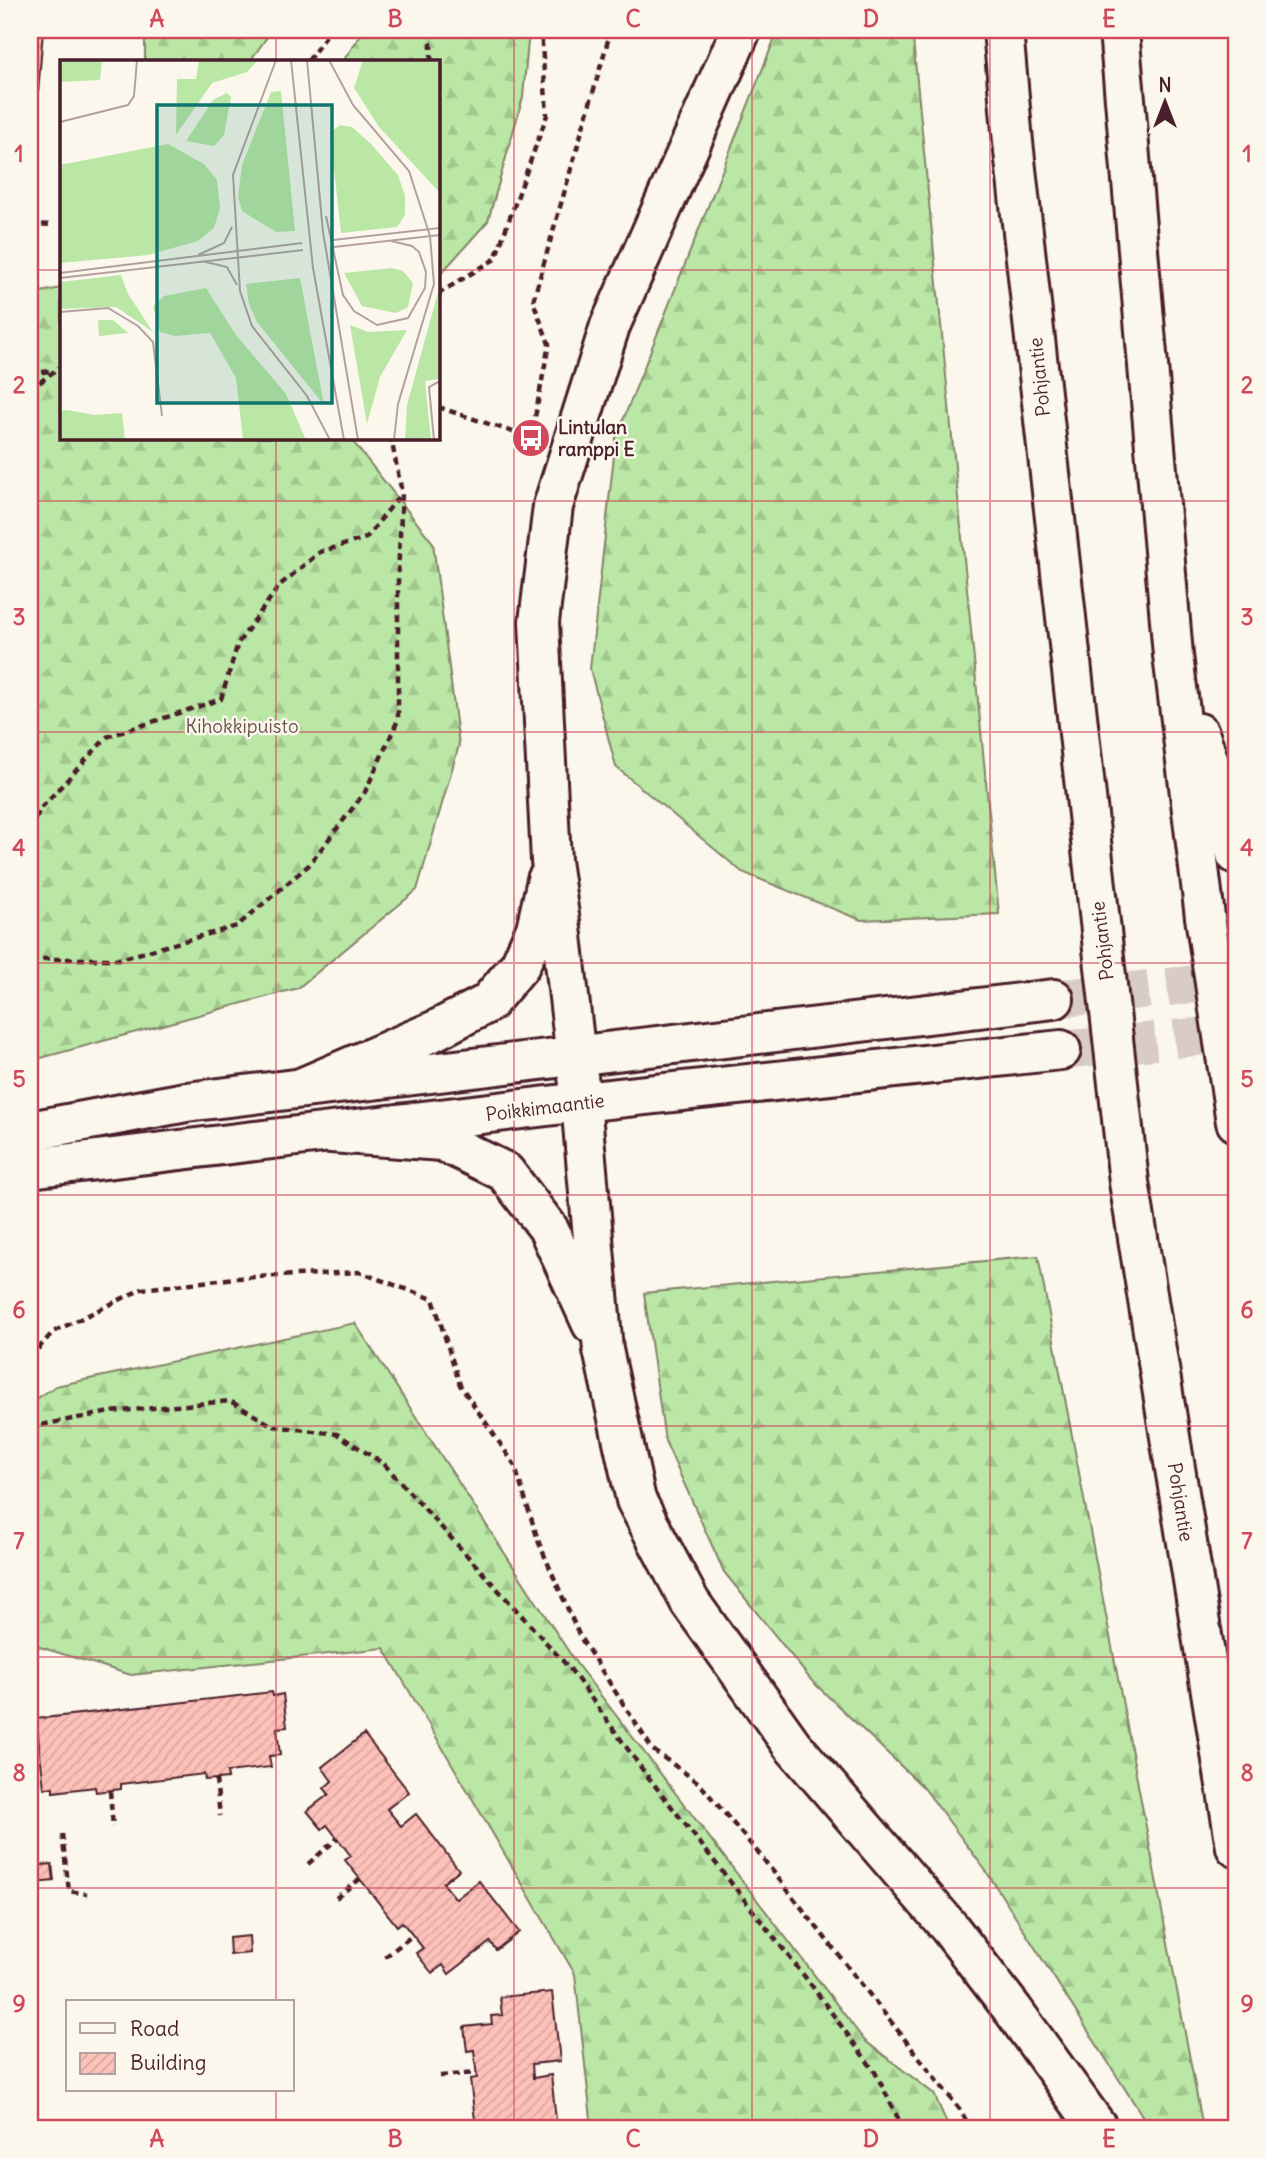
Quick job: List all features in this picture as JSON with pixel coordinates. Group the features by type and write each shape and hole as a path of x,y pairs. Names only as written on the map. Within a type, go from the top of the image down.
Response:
{"main road":[{"path":"741,30 610,326 553,506 539,622 551,861 576,1055 604,1350 636,1500 690,1602 792,1745 949,1927 1098,2128"},
{"name":"Pohjantie","path":"1003,30 1013,142 1129,1182 1236,1847"},
{"path":"1119,30 1173,655 1205,917 1236,1122"},
{"path":"1173,655 1226,812 1236,854"},
{"path":"301,1088 435,1031 488,1003 520,965 536,929 551,861"},
{"path":"30,1131 186,1102 1054,999"},
{"name":"Poikkimaantie","path":"30,1168 581,1102 1062,1050"},
{"path":"331,1133 442,1140 505,1172 548,1228 604,1350"}],"path":[{"path":"309,60 330,30"},
{"path":"431,30 431,60"},
{"path":"439,292 495,259 547,115 541,30"},
{"path":"439,407 531,438 549,344 533,301 611,30"},
{"path":"30,224 53,225"},
{"path":"30,373 59,368"},
{"path":"30,390 59,368"},
{"path":"30,959 120,959 237,926 309,864 365,792 398,720 398,575 402,493 390,439"},
{"path":"30,829 41,807 107,737 220,699 238,643 280,586 320,552 366,538 402,493"},
{"path":"30,1358 53,1332 142,1289 236,1278 359,1272 433,1299 460,1385 514,1464 539,1544 580,1637 653,1750 699,1783 760,1855 961,2111 970,2128"},
{"path":"30,1427 110,1412 230,1401 273,1426 337,1434 384,1464 571,1670 642,1769 812,1986 875,2072 903,2128"},
{"path":"216,1779 220,1816"},
{"path":"110,1791 113,1827"},
{"path":"62,1833 69,1891 87,1894"},
{"path":"308,1864 338,1838"},
{"path":"336,1898 360,1879"},
{"path":"385,1957 413,1935"},
{"path":"440,2076 477,2073"}],"green space":[{"path":"145,30 272,30 251,60 145,60"},
{"path":"364,30 529,30 523,97 488,221 439,276 439,60 344,60"},
{"path":"778,30 912,30 999,914 861,920 742,872 616,767 590,669 616,438"},
{"name":"Kihokkipuisto","path":"60,288 60,439 351,439 433,543 459,745 417,890 298,988 30,1061 30,294"},
{"path":"1038,1256 1203,2128 1150,2128 986,1871 924,1788 811,1680 724,1572 665,1441 644,1293"},
{"path":"355,1323 576,1663 864,2040 934,2094 949,2128 592,2128 575,1974 384,1648 131,1675 30,1644 30,1403 56,1386"}],"building":[{"path":"30,30 43,30 30,197"},
{"path":"272,1692 273,1696 283,1694 287,1727 277,1728 280,1755 269,1756 271,1767 227,1772 228,1778 205,1780 204,1774 121,1784 121,1789 96,1792 95,1787 53,1792 53,1787 44,1788 36,1719"},
{"path":"364,1734 409,1792 387,1809 401,1826 416,1814 459,1870 443,1883 456,1899 479,1881 519,1932 496,1950 490,1942 449,1974 443,1965 432,1973 416,1953 423,1948 402,1922 397,1926 345,1860 351,1856 327,1825 322,1829 307,1811 329,1794 324,1788 332,1781 322,1767"},
{"path":"52,1864 54,1881 34,1883 32,1866"},
{"path":"249,1936 250,1953 230,1955 229,1938"},
{"path":"552,1992 560,2061 532,2064 533,2078 551,2075 557,2128 476,2128 470,2079 477,2078 474,2050 467,2051 464,2027 492,2024 491,2016 502,2015 500,1997"}],"tunnel":[{"path":"1054,999 1236,980"},
{"path":"1061,1050 1236,1033"}],"place":[{"name":"Lintulan ramppi E","path":"531,438"}]}
